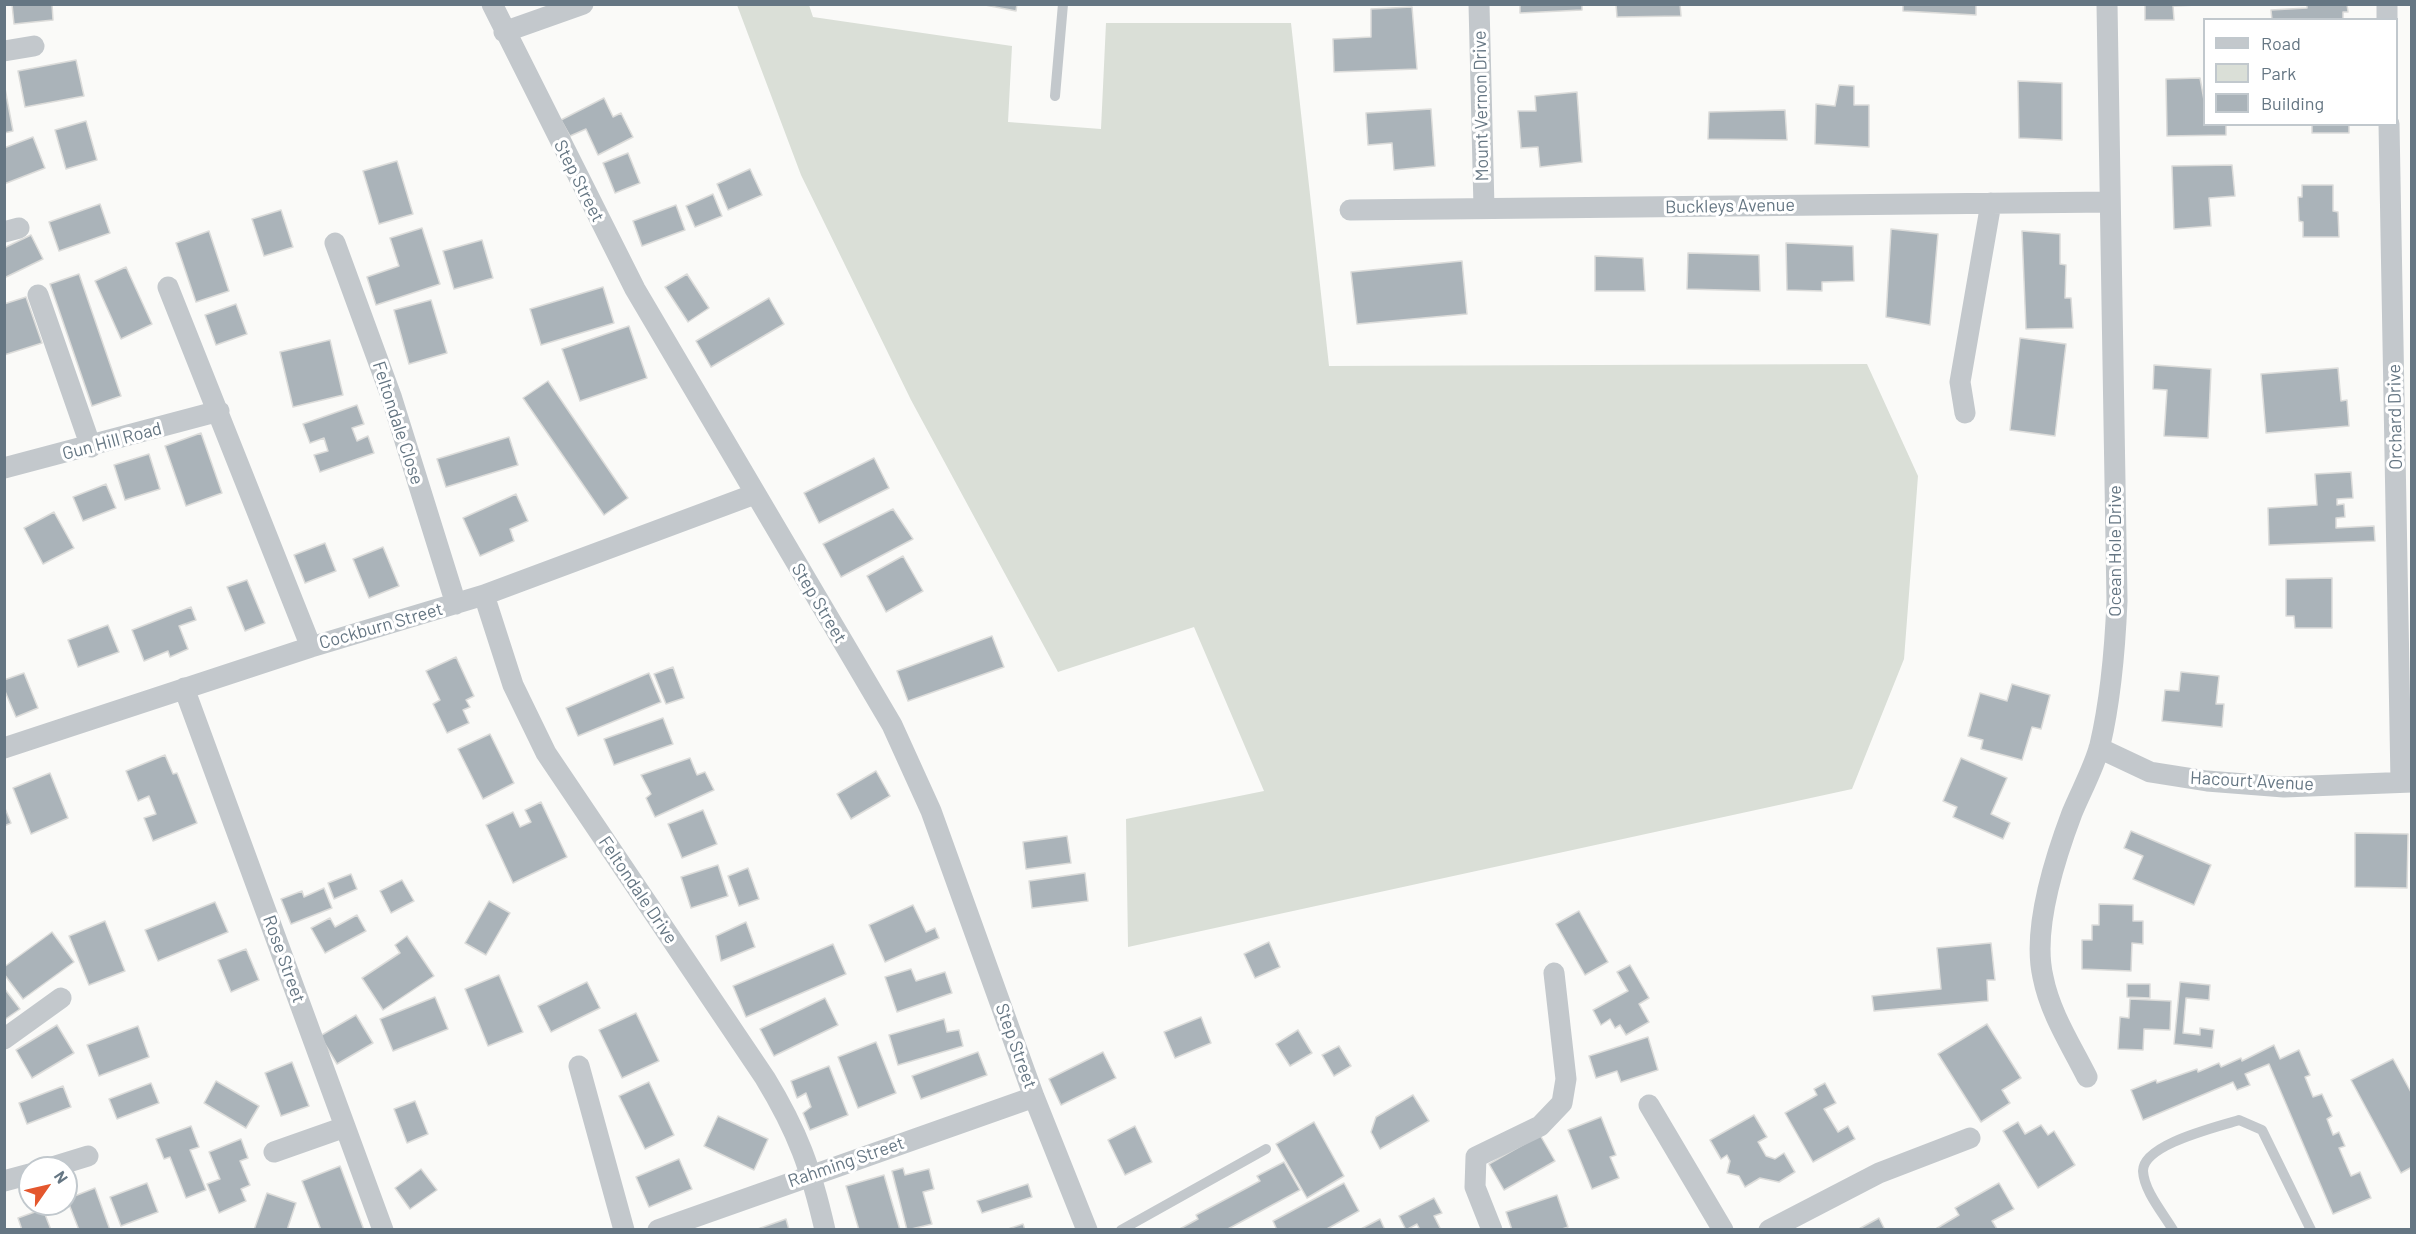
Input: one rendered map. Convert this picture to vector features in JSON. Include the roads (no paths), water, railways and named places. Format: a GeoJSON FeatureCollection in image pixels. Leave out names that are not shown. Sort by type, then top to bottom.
{"type":"FeatureCollection","features":[{"type":"Feature","properties":{"kind":"street","name":"Step Street"},"geometry":{"type":"LineString","coordinates":[[492,4],[635,290],[892,725],[931,811],[1034,1097],[1087,1230]]}},
{"type":"Feature","properties":{"kind":"street"},"geometry":{"type":"LineString","coordinates":[[504,32],[583,4]]}},
{"type":"Feature","properties":{"kind":"street","name":"Mount Vernon Drive"},"geometry":{"type":"LineString","coordinates":[[1479,4],[1484,208]]}},
{"type":"Feature","properties":{"kind":"street","name":"Ocean Hole Drive"},"geometry":{"type":"LineString","coordinates":[[2087,1077],[2054,1012],[2043,977],[2039,944],[2052,877],[2072,814],[2099,747],[2114,663],[2117,600],[2108,4]]}},
{"type":"Feature","properties":{"kind":"street"},"geometry":{"type":"LineString","coordinates":[[4,51],[34,46]]}},
{"type":"Feature","properties":{"kind":"street","name":"Orchard Drive"},"geometry":{"type":"LineString","coordinates":[[2389,126],[2406,782]]}},
{"type":"Feature","properties":{"kind":"street","name":"Buckleys Avenue"},"geometry":{"type":"LineString","coordinates":[[1350,210],[2110,202]]}},
{"type":"Feature","properties":{"kind":"street"},"geometry":{"type":"LineString","coordinates":[[1965,413],[1960,382],[1991,203]]}},
{"type":"Feature","properties":{"kind":"street","name":"Feltondale Close"},"geometry":{"type":"LineString","coordinates":[[335,243],[391,396],[456,604]]}},
{"type":"Feature","properties":{"kind":"street"},"geometry":{"type":"LineString","coordinates":[[168,287],[311,647]]}},
{"type":"Feature","properties":{"kind":"street"},"geometry":{"type":"LineString","coordinates":[[38,295],[91,447]]}},
{"type":"Feature","properties":{"kind":"street","name":"Gun Hill Road"},"geometry":{"type":"LineString","coordinates":[[4,468],[91,447],[219,411]]}},
{"type":"Feature","properties":{"kind":"street","name":"Cockburn Street"},"geometry":{"type":"LineString","coordinates":[[4,748],[311,647],[484,595],[755,494]]}},
{"type":"Feature","properties":{"kind":"street","name":"Feltondale Drive"},"geometry":{"type":"LineString","coordinates":[[484,595],[513,685],[546,753],[792,1121],[812,1174],[825,1230]]}},
{"type":"Feature","properties":{"kind":"street","name":"Rose Street"},"geometry":{"type":"LineString","coordinates":[[184,688],[383,1230]]}},
{"type":"Feature","properties":{"kind":"street","name":"Hacourt Avenue"},"geometry":{"type":"LineString","coordinates":[[2099,747],[2150,772],[2207,781],[2284,787],[2406,782]]}},
{"type":"Feature","properties":{"kind":"street"},"geometry":{"type":"LineString","coordinates":[[1492,1230],[1475,1187],[1476,1157],[1540,1126],[1562,1103],[1566,1078],[1554,973]]}},
{"type":"Feature","properties":{"kind":"street"},"geometry":{"type":"LineString","coordinates":[[4,1039],[61,998]]}},
{"type":"Feature","properties":{"kind":"street"},"geometry":{"type":"LineString","coordinates":[[579,1066],[624,1230]]}},
{"type":"Feature","properties":{"kind":"street","name":"Rahming Street"},"geometry":{"type":"LineString","coordinates":[[658,1230],[1034,1097]]}},
{"type":"Feature","properties":{"kind":"street"},"geometry":{"type":"LineString","coordinates":[[1649,1105],[1723,1230]]}},
{"type":"Feature","properties":{"kind":"street"},"geometry":{"type":"LineString","coordinates":[[274,1152],[345,1127]]}},
{"type":"Feature","properties":{"kind":"street"},"geometry":{"type":"LineString","coordinates":[[1769,1230],[1879,1173],[1970,1138]]}},
{"type":"Feature","properties":{"kind":"street"},"geometry":{"type":"LineString","coordinates":[[78,1159],[88,1156]]}},
{"type":"Feature","properties":{"kind":"lane"},"geometry":{"type":"LineString","coordinates":[[1055,96],[1063,4]]}},
{"type":"Feature","properties":{"kind":"lane"},"geometry":{"type":"LineString","coordinates":[[2173,1230],[2148,1188],[2143,1173],[2144,1165],[2169,1143],[2239,1120],[2262,1130],[2311,1230]]}},
{"type":"Feature","properties":{"kind":"lane"},"geometry":{"type":"LineString","coordinates":[[1121,1230],[1266,1149]]}}]}
